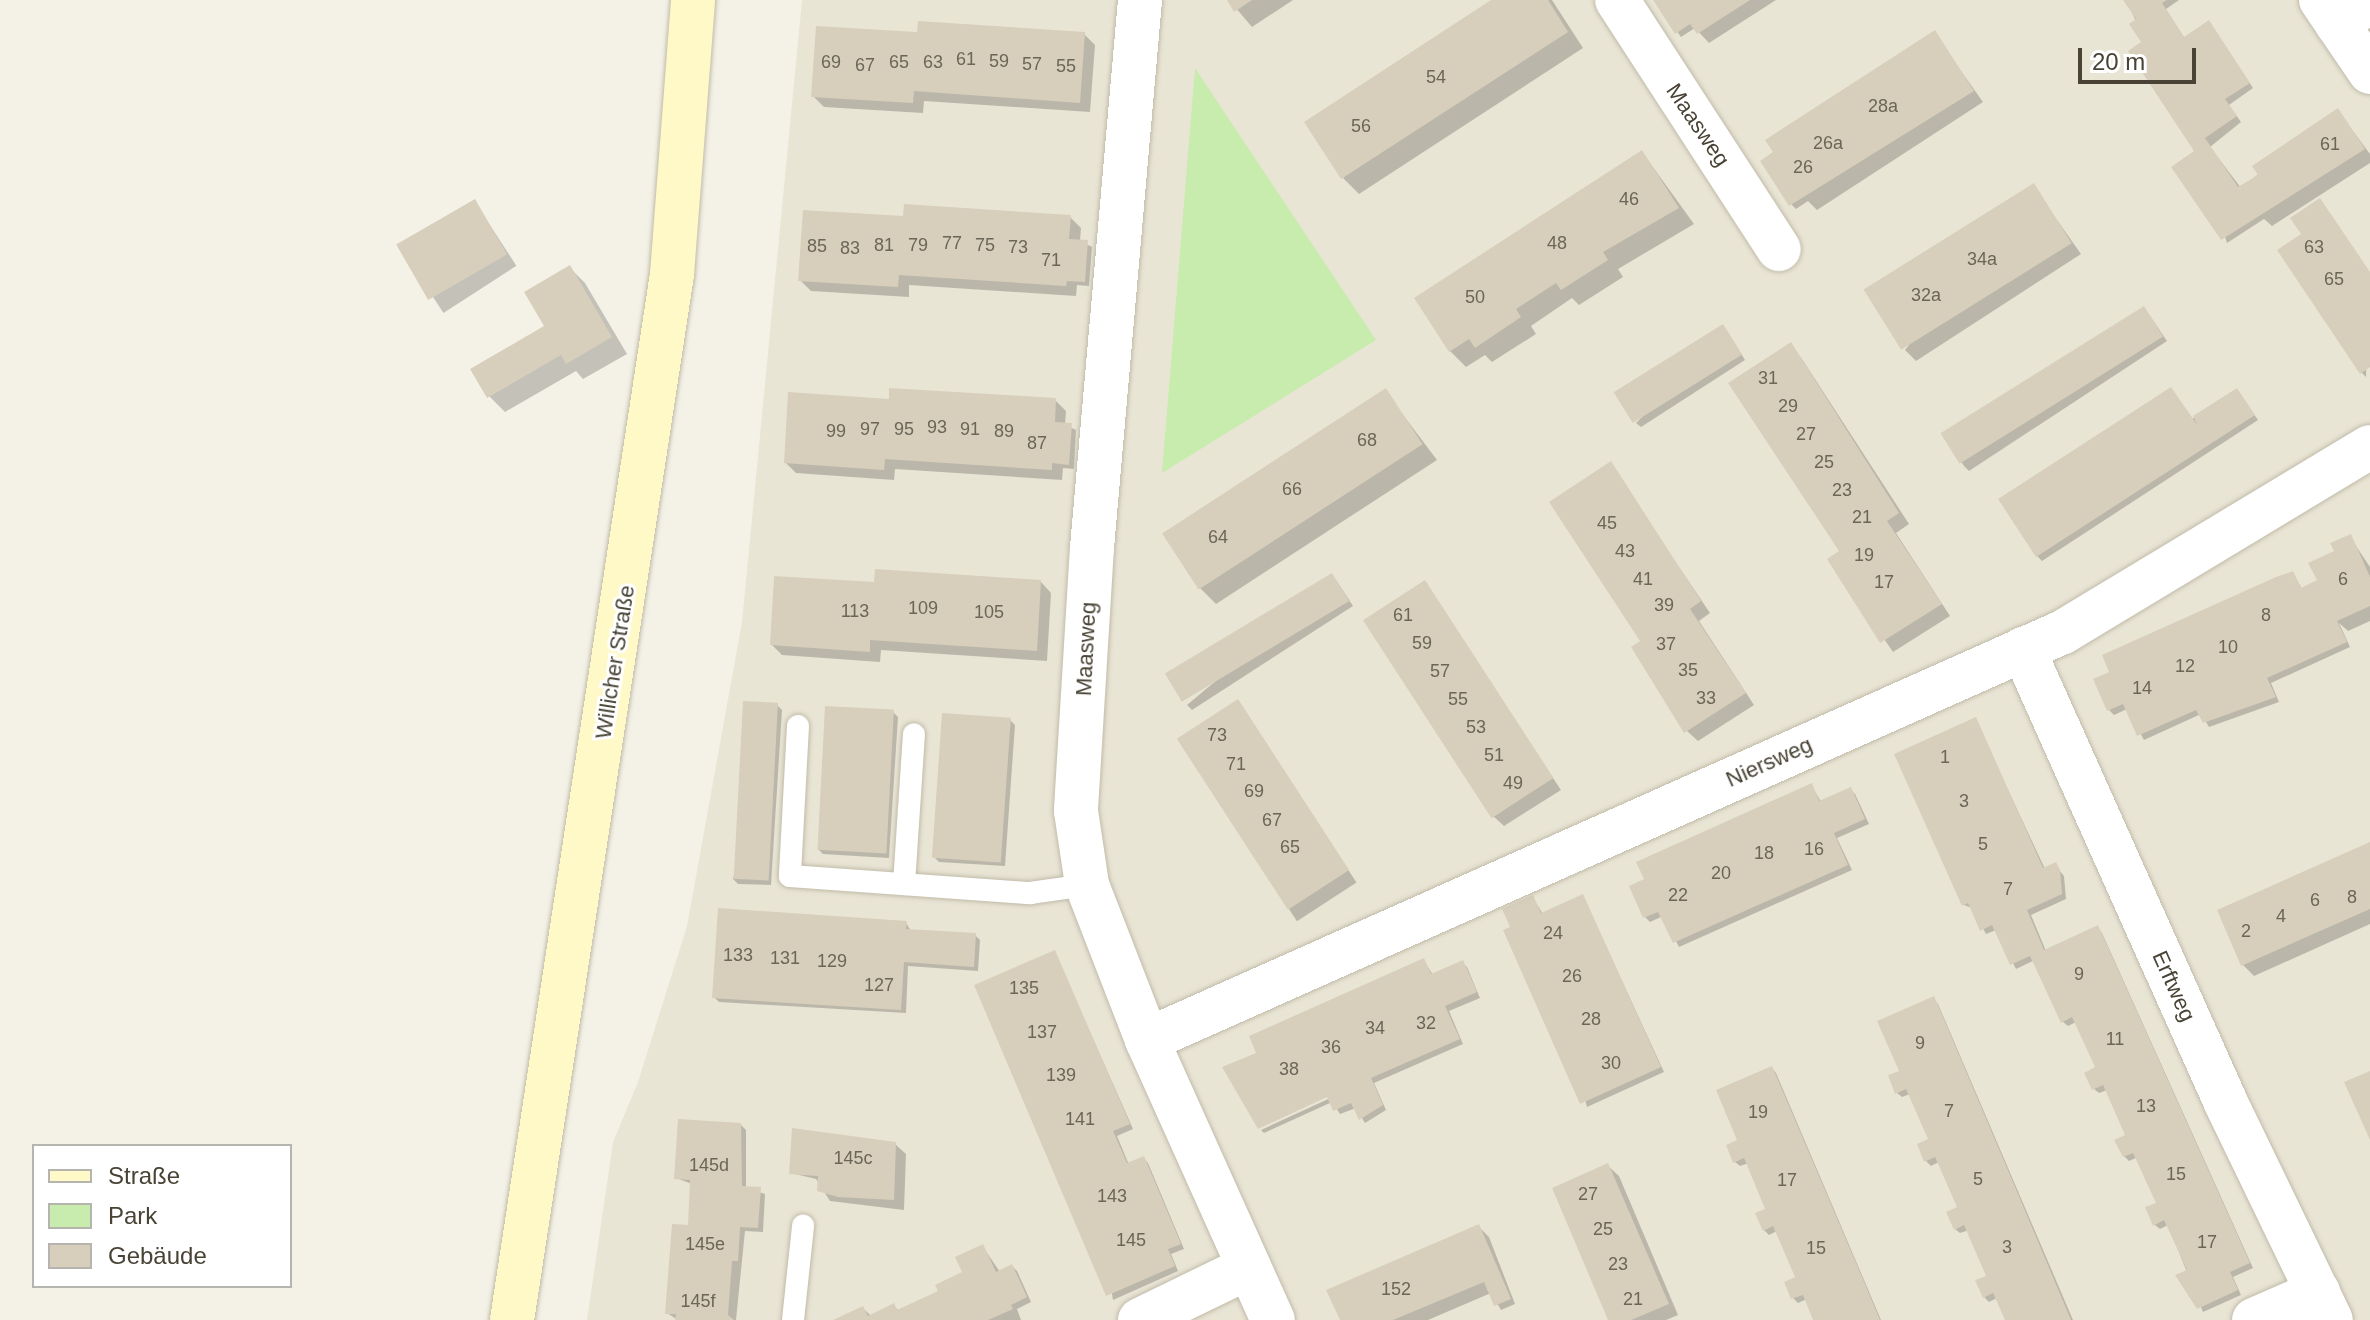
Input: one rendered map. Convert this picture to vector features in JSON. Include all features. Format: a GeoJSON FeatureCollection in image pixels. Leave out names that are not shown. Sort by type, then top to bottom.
{"type":"FeatureCollection","features":[{"type":"Feature","properties":{"kind":"street","name":"Willicher Straße"},"geometry":{"type":"LineString","coordinates":[[512,1320],[672,274],[693,0]]}},
{"type":"Feature","properties":{"kind":"street","name":"Maasweg"},"geometry":{"type":"LineString","coordinates":[[1140,0],[1092,547],[1076,811],[1087,885],[1147,1040],[1273,1320]]}},
{"type":"Feature","properties":{"kind":"street","name":"Maasweg"},"geometry":{"type":"LineString","coordinates":[[1617,0],[1779,249]]}},
{"type":"Feature","properties":{"kind":"street"},"geometry":{"type":"LineString","coordinates":[[2343,8],[2370,72]]}},
{"type":"Feature","properties":{"kind":"street","name":"Niersweg"},"geometry":{"type":"LineString","coordinates":[[1147,1040],[2063,632],[2370,447]]}},
{"type":"Feature","properties":{"kind":"street","name":"Erftweg"},"geometry":{"type":"LineString","coordinates":[[2023,649],[2225,1101],[2324,1306]]}},
{"type":"Feature","properties":{"kind":"street"},"geometry":{"type":"LineString","coordinates":[[1140,1320],[1249,1267]]}},
{"type":"Feature","properties":{"kind":"street"},"geometry":{"type":"LineString","coordinates":[[2254,1320],[2324,1306]]}},
{"type":"Feature","properties":{"kind":"lane"},"geometry":{"type":"LineString","coordinates":[[798,726],[790,876],[1030,893],[1087,885]]}},
{"type":"Feature","properties":{"kind":"lane"},"geometry":{"type":"LineString","coordinates":[[904,884],[914,734]]}},
{"type":"Feature","properties":{"kind":"lane"},"geometry":{"type":"LineString","coordinates":[[793,1320],[803,1226]]}},
{"type":"Feature","properties":{"kind":"shaded area"},"geometry":{"type":"Polygon","coordinates":[[[802,0],[2370,0],[2370,1320],[587,1320],[613,1142],[638,1082],[687,926],[742,622],[802,0]]]}},
{"type":"Feature","properties":{"kind":"green space"},"geometry":{"type":"Polygon","coordinates":[[[1195,68],[1376,340],[1162,473],[1195,68]]]}},
{"type":"Feature","properties":{"kind":"building"},"geometry":{"type":"Polygon","coordinates":[[[1227,0],[1252,0],[1234,12],[1227,0]]]}},
{"type":"Feature","properties":{"kind":"building"},"geometry":{"type":"Polygon","coordinates":[[[1491,0],[1548,0],[1568,32],[1341,179],[1304,122],[1491,0]]]}},
{"type":"Feature","properties":{"kind":"building"},"geometry":{"type":"Polygon","coordinates":[[[1653,0],[1750,0],[1697,34],[1690,24],[1675,34],[1653,0]]]}},
{"type":"Feature","properties":{"kind":"building"},"geometry":{"type":"Polygon","coordinates":[[[2123,0],[2167,0],[2162,3],[2184,37],[2209,20],[2250,83],[2225,99],[2237,116],[2205,138],[2238,187],[2258,175],[2252,166],[2338,108],[2365,149],[2221,240],[2171,167],[2194,151],[2128,51],[2141,42],[2129,24],[2136,19],[2123,0]]]}},
{"type":"Feature","properties":{"kind":"building"},"geometry":{"type":"Polygon","coordinates":[[[918,21],[1085,32],[1080,103],[914,91],[913,103],[811,97],[816,26],[917,32],[918,21]]]}},
{"type":"Feature","properties":{"kind":"building"},"geometry":{"type":"Polygon","coordinates":[[[1935,30],[1974,91],[1789,206],[1760,161],[1773,152],[1765,140],[1935,30]]]}},
{"type":"Feature","properties":{"kind":"building"},"geometry":{"type":"Polygon","coordinates":[[[1642,150],[1679,208],[1603,252],[1608,260],[1561,290],[1556,283],[1516,309],[1521,317],[1475,348],[1469,339],[1449,352],[1414,298],[1642,150]]]}},
{"type":"Feature","properties":{"kind":"building"},"geometry":{"type":"Polygon","coordinates":[[[2034,183],[2072,243],[1901,350],[1864,290],[2034,183]]]}},
{"type":"Feature","properties":{"kind":"building"},"geometry":{"type":"Polygon","coordinates":[[[2320,198],[2370,272],[2370,367],[2360,374],[2277,250],[2301,234],[2290,218],[2320,198]]]}},
{"type":"Feature","properties":{"kind":"building"},"geometry":{"type":"Polygon","coordinates":[[[475,199],[507,254],[428,300],[396,244],[475,199]]]}},
{"type":"Feature","properties":{"kind":"building"},"geometry":{"type":"Polygon","coordinates":[[[904,204],[1071,215],[1069,239],[1088,240],[1085,282],[1067,281],[1066,286],[899,275],[898,287],[798,281],[803,210],[903,216],[904,204]]]}},
{"type":"Feature","properties":{"kind":"building"},"geometry":{"type":"Polygon","coordinates":[[[570,265],[612,337],[566,364],[561,355],[487,398],[470,369],[544,326],[524,292],[570,265]]]}},
{"type":"Feature","properties":{"kind":"building"},"geometry":{"type":"Polygon","coordinates":[[[2144,306],[2163,337],[1960,464],[1940,433],[2144,306]]]}},
{"type":"Feature","properties":{"kind":"building"},"geometry":{"type":"Polygon","coordinates":[[[1723,324],[1742,355],[1633,423],[1614,392],[1723,324]]]}},
{"type":"Feature","properties":{"kind":"building"},"geometry":{"type":"Polygon","coordinates":[[[1791,342],[1899,513],[1887,521],[1942,604],[1880,643],[1827,559],[1839,551],[1728,383],[1791,342]]]}},
{"type":"Feature","properties":{"kind":"building"},"geometry":{"type":"Polygon","coordinates":[[[2171,387],[2198,426],[2193,416],[2237,388],[2255,415],[2036,557],[1998,499],[2171,387]]]}},
{"type":"Feature","properties":{"kind":"building"},"geometry":{"type":"Polygon","coordinates":[[[889,388],[1056,398],[1055,422],[1072,423],[1069,465],[1052,463],[1052,470],[885,459],[884,470],[784,463],[788,392],[889,399],[889,388]]]}},
{"type":"Feature","properties":{"kind":"building"},"geometry":{"type":"Polygon","coordinates":[[[1386,388],[1422,444],[1199,590],[1162,533],[1386,388]]]}},
{"type":"Feature","properties":{"kind":"building"},"geometry":{"type":"Polygon","coordinates":[[[1611,461],[1701,601],[1690,609],[1746,693],[1684,733],[1631,647],[1640,641],[1549,502],[1611,461]]]}},
{"type":"Feature","properties":{"kind":"building"},"geometry":{"type":"Polygon","coordinates":[[[2351,534],[2370,577],[2370,606],[2337,621],[2347,642],[2267,678],[2276,697],[2203,723],[2196,710],[2137,736],[2123,704],[2107,711],[2093,679],[2109,672],[2102,655],[2293,571],[2301,588],[2317,580],[2308,563],[2334,551],[2330,543],[2351,534]]]}},
{"type":"Feature","properties":{"kind":"building"},"geometry":{"type":"Polygon","coordinates":[[[875,569],[1041,580],[1037,651],[870,640],[870,652],[770,645],[774,576],[874,582],[875,569]]]}},
{"type":"Feature","properties":{"kind":"building"},"geometry":{"type":"Polygon","coordinates":[[[1332,573],[1349,601],[1182,702],[1165,673],[1332,573]]]}},
{"type":"Feature","properties":{"kind":"building"},"geometry":{"type":"Polygon","coordinates":[[[1425,580],[1554,778],[1491,818],[1363,620],[1425,580]]]}},
{"type":"Feature","properties":{"kind":"building"},"geometry":{"type":"Polygon","coordinates":[[[1238,699],[1349,870],[1288,910],[1177,739],[1238,699]]]}},
{"type":"Feature","properties":{"kind":"building"},"geometry":{"type":"Polygon","coordinates":[[[743,701],[778,703],[769,881],[734,879],[743,701]]]}},
{"type":"Feature","properties":{"kind":"building"},"geometry":{"type":"Polygon","coordinates":[[[825,706],[894,710],[886,853],[817,850],[825,706]]]}},
{"type":"Feature","properties":{"kind":"building"},"geometry":{"type":"Polygon","coordinates":[[[942,713],[1011,718],[1001,862],[932,858],[942,713]]]}},
{"type":"Feature","properties":{"kind":"building"},"geometry":{"type":"Polygon","coordinates":[[[1976,717],[2043,868],[2056,862],[2060,870],[2062,894],[2027,910],[2044,950],[2098,925],[2250,1263],[2230,1272],[2238,1290],[2197,1309],[2175,1275],[2187,1270],[2164,1220],[2153,1226],[2145,1207],[2156,1203],[2133,1153],[2123,1157],[2114,1140],[2125,1135],[2103,1085],[2092,1090],[2084,1073],[2095,1067],[2072,1017],[2061,1023],[2030,956],[2010,965],[1992,925],[1980,931],[1968,903],[1962,906],[1894,754],[1976,717]]]}},
{"type":"Feature","properties":{"kind":"building"},"geometry":{"type":"Polygon","coordinates":[[[1812,783],[1819,801],[1851,787],[1865,819],[1834,833],[1848,865],[1673,943],[1658,912],[1643,918],[1629,886],[1644,879],[1636,862],[1812,783]]]}},
{"type":"Feature","properties":{"kind":"building"},"geometry":{"type":"Polygon","coordinates":[[[2370,842],[2370,909],[2241,966],[2217,910],[2370,842]]]}},
{"type":"Feature","properties":{"kind":"building"},"geometry":{"type":"Polygon","coordinates":[[[1583,894],[1661,1067],[1580,1104],[1503,930],[1510,927],[1502,909],[1533,895],[1541,913],[1583,894]]]}},
{"type":"Feature","properties":{"kind":"building"},"geometry":{"type":"Polygon","coordinates":[[[718,908],[907,921],[906,929],[976,933],[974,967],[904,962],[901,1010],[712,998],[718,908]]]}},
{"type":"Feature","properties":{"kind":"building"},"geometry":{"type":"Polygon","coordinates":[[[1055,950],[1130,1124],[1113,1131],[1127,1163],[1144,1156],[1181,1244],[1168,1249],[1175,1266],[1106,1296],[974,985],[1055,950]]]}},
{"type":"Feature","properties":{"kind":"building"},"geometry":{"type":"Polygon","coordinates":[[[1424,958],[1431,974],[1463,960],[1477,992],[1445,1006],[1460,1039],[1371,1078],[1383,1105],[1359,1120],[1351,1103],[1333,1111],[1327,1097],[1258,1129],[1222,1067],[1256,1053],[1249,1036],[1424,958]]]}},
{"type":"Feature","properties":{"kind":"building"},"geometry":{"type":"Polygon","coordinates":[[[1934,996],[2071,1320],[2005,1320],[1993,1293],[1983,1298],[1975,1280],[1986,1276],[1964,1225],[1954,1230],[1946,1212],[1957,1207],[1935,1157],[1924,1162],[1917,1144],[1928,1139],[1906,1089],[1895,1094],[1888,1075],[1899,1071],[1877,1021],[1934,996]]]}},
{"type":"Feature","properties":{"kind":"building"},"geometry":{"type":"Polygon","coordinates":[[[1772,1066],[1880,1320],[1813,1320],[1803,1295],[1791,1299],[1784,1282],[1795,1277],[1773,1226],[1763,1231],[1755,1213],[1765,1209],[1744,1158],[1733,1163],[1726,1145],[1737,1140],[1716,1090],[1772,1066]]]}},
{"type":"Feature","properties":{"kind":"building"},"geometry":{"type":"Polygon","coordinates":[[[2370,1071],[2370,1140],[2344,1082],[2370,1071]]]}},
{"type":"Feature","properties":{"kind":"building"},"geometry":{"type":"Polygon","coordinates":[[[678,1119],[741,1123],[742,1186],[761,1187],[758,1228],[740,1227],[738,1261],[732,1261],[728,1315],[734,1320],[675,1320],[676,1314],[665,1314],[672,1224],[688,1225],[690,1180],[674,1179],[678,1119]]]}},
{"type":"Feature","properties":{"kind":"building"},"geometry":{"type":"Polygon","coordinates":[[[792,1128],[896,1142],[894,1200],[838,1197],[817,1191],[818,1176],[789,1174],[792,1128]]]}},
{"type":"Feature","properties":{"kind":"building"},"geometry":{"type":"Polygon","coordinates":[[[1608,1163],[1669,1304],[1631,1320],[1608,1320],[1552,1188],[1608,1163]]]}},
{"type":"Feature","properties":{"kind":"building"},"geometry":{"type":"Polygon","coordinates":[[[1479,1224],[1511,1299],[1494,1306],[1484,1282],[1393,1320],[1340,1320],[1326,1290],[1479,1224]]]}},
{"type":"Feature","properties":{"kind":"building"},"geometry":{"type":"Polygon","coordinates":[[[983,1244],[996,1272],[1012,1264],[1027,1297],[1011,1305],[1013,1309],[988,1320],[833,1320],[863,1306],[868,1316],[894,1303],[897,1310],[938,1291],[935,1285],[962,1272],[955,1257],[983,1244]]]}}]}
